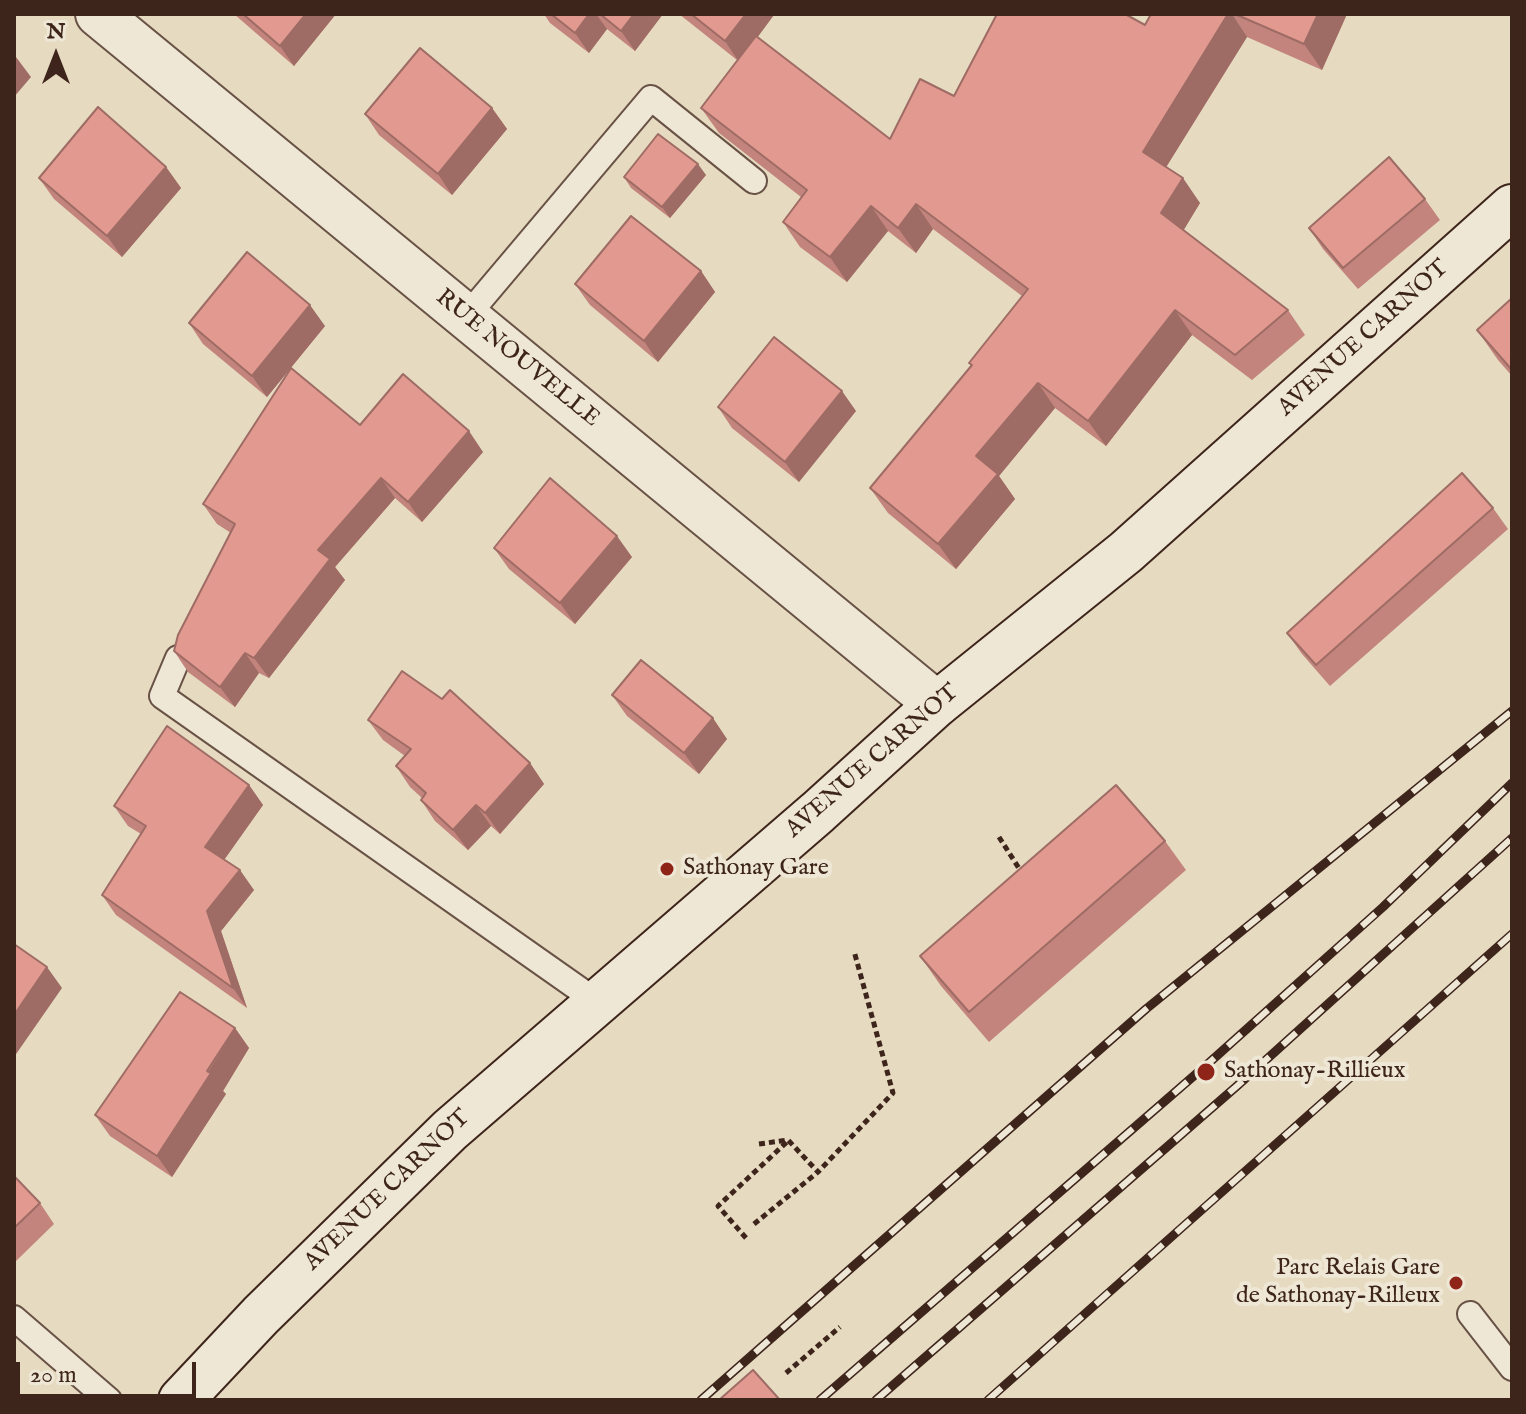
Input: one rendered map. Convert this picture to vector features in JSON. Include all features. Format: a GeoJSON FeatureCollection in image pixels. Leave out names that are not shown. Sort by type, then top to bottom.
{"type":"FeatureCollection","features":[{"type":"Feature","properties":{"kind":"street","name":"RUE NOUVELLE"},"geometry":{"type":"LineString","coordinates":[[98,14],[937,704]]}},
{"type":"Feature","properties":{"kind":"street","name":"AVENUE CARNOT"},"geometry":{"type":"LineString","coordinates":[[181,1400],[261,1315],[450,1130],[818,812],[937,704],[1126,552],[1512,207]]}},
{"type":"Feature","properties":{"kind":"lane"},"geometry":{"type":"LineString","coordinates":[[466,317],[651,98],[754,181]]}},
{"type":"Feature","properties":{"kind":"lane"},"geometry":{"type":"LineString","coordinates":[[178,658],[162,696],[596,1001]]}},
{"type":"Feature","properties":{"kind":"lane"},"geometry":{"type":"LineString","coordinates":[[1470,1314],[1512,1368]]}},
{"type":"Feature","properties":{"kind":"lane"},"geometry":{"type":"LineString","coordinates":[[14,1318],[109,1400]]}},
{"type":"Feature","properties":{"kind":"path"},"geometry":{"type":"LineString","coordinates":[[999,837],[1023,875]]}},
{"type":"Feature","properties":{"kind":"path"},"geometry":{"type":"LineString","coordinates":[[754,1224],[818,1172],[893,1093],[854,951]]}},
{"type":"Feature","properties":{"kind":"path"},"geometry":{"type":"LineString","coordinates":[[788,1140],[818,1172]]}},
{"type":"Feature","properties":{"kind":"path"},"geometry":{"type":"LineString","coordinates":[[759,1144],[788,1140]]}},
{"type":"Feature","properties":{"kind":"path"},"geometry":{"type":"LineString","coordinates":[[746,1238],[718,1206],[788,1140]]}},
{"type":"Feature","properties":{"kind":"path"},"geometry":{"type":"LineString","coordinates":[[786,1373],[840,1327]]}},
{"type":"Feature","properties":{"kind":"building"},"geometry":{"type":"Polygon","coordinates":[[[243,14],[306,14],[280,46],[243,14]]]}},
{"type":"Feature","properties":{"kind":"building"},"geometry":{"type":"Polygon","coordinates":[[[551,14],[589,14],[575,33],[551,14]]]}},
{"type":"Feature","properties":{"kind":"building"},"geometry":{"type":"Polygon","coordinates":[[[600,14],[634,14],[621,31],[600,14]]]}},
{"type":"Feature","properties":{"kind":"building"},"geometry":{"type":"Polygon","coordinates":[[[691,14],[746,14],[725,41],[691,14]]]}},
{"type":"Feature","properties":{"kind":"building"},"geometry":{"type":"Polygon","coordinates":[[[997,14],[1125,14],[1145,25],[1151,14],[1228,14],[1143,152],[1183,178],[1161,213],[1288,310],[1235,355],[1175,310],[1088,421],[1038,383],[976,456],[998,474],[938,544],[870,488],[972,365],[969,363],[1028,289],[916,204],[898,228],[871,206],[830,257],[783,222],[807,190],[701,108],[756,36],[890,139],[920,79],[954,96],[997,14]]]}},
{"type":"Feature","properties":{"kind":"building"},"geometry":{"type":"Polygon","coordinates":[[[1235,14],[1318,14],[1304,44],[1235,14]]]}},
{"type":"Feature","properties":{"kind":"building"},"geometry":{"type":"Polygon","coordinates":[[[420,48],[492,108],[438,174],[365,114],[420,48]]]}},
{"type":"Feature","properties":{"kind":"building"},"geometry":{"type":"Polygon","coordinates":[[[98,107],[166,167],[107,236],[39,178],[98,107]]]}},
{"type":"Feature","properties":{"kind":"building"},"geometry":{"type":"Polygon","coordinates":[[[658,134],[698,164],[662,207],[624,177],[658,134]]]}},
{"type":"Feature","properties":{"kind":"building"},"geometry":{"type":"Polygon","coordinates":[[[1389,157],[1425,199],[1343,268],[1309,228],[1389,157]]]}},
{"type":"Feature","properties":{"kind":"building"},"geometry":{"type":"Polygon","coordinates":[[[631,216],[701,271],[644,341],[575,284],[631,216]]]}},
{"type":"Feature","properties":{"kind":"building"},"geometry":{"type":"Polygon","coordinates":[[[247,252],[310,305],[252,376],[189,323],[247,252]]]}},
{"type":"Feature","properties":{"kind":"building"},"geometry":{"type":"Polygon","coordinates":[[[1512,298],[1512,370],[1477,330],[1512,298]]]}},
{"type":"Feature","properties":{"kind":"building"},"geometry":{"type":"Polygon","coordinates":[[[774,337],[842,391],[785,462],[718,407],[774,337]]]}},
{"type":"Feature","properties":{"kind":"building"},"geometry":{"type":"Polygon","coordinates":[[[291,368],[360,425],[403,374],[469,431],[408,502],[381,478],[318,550],[330,559],[254,658],[245,653],[220,687],[174,651],[178,635],[235,524],[203,504],[291,368]]]}},
{"type":"Feature","properties":{"kind":"building"},"geometry":{"type":"Polygon","coordinates":[[[1462,473],[1493,508],[1316,665],[1287,633],[1462,473]]]}},
{"type":"Feature","properties":{"kind":"building"},"geometry":{"type":"Polygon","coordinates":[[[550,478],[617,536],[560,603],[494,548],[550,478]]]}},
{"type":"Feature","properties":{"kind":"building"},"geometry":{"type":"Polygon","coordinates":[[[641,660],[713,718],[684,753],[612,695],[641,660]]]}},
{"type":"Feature","properties":{"kind":"building"},"geometry":{"type":"Polygon","coordinates":[[[402,671],[442,699],[450,690],[530,763],[485,813],[476,805],[453,830],[421,800],[426,793],[396,766],[411,749],[368,720],[402,671]]]}},
{"type":"Feature","properties":{"kind":"building"},"geometry":{"type":"Polygon","coordinates":[[[167,726],[249,785],[205,847],[240,870],[207,911],[233,988],[102,895],[146,826],[114,806],[167,726]]]}},
{"type":"Feature","properties":{"kind":"building"},"geometry":{"type":"Polygon","coordinates":[[[1116,785],[1165,841],[969,1012],[920,956],[1116,785]]]}},
{"type":"Feature","properties":{"kind":"building"},"geometry":{"type":"Polygon","coordinates":[[[14,944],[47,967],[14,1015],[14,944]]]}},
{"type":"Feature","properties":{"kind":"building"},"geometry":{"type":"Polygon","coordinates":[[[180,992],[235,1028],[207,1071],[211,1073],[157,1156],[95,1115],[180,992]]]}},
{"type":"Feature","properties":{"kind":"building"},"geometry":{"type":"Polygon","coordinates":[[[14,1176],[40,1203],[14,1228],[14,1176]]]}},
{"type":"Feature","properties":{"kind":"building"},"geometry":{"type":"Polygon","coordinates":[[[753,1370],[780,1400],[719,1400],[753,1370]]]}},
{"type":"Feature","properties":{"kind":"railway"},"geometry":{"type":"LineString","coordinates":[[701,1400],[1146,1009],[1512,711]]}},
{"type":"Feature","properties":{"kind":"railway"},"geometry":{"type":"LineString","coordinates":[[820,1400],[1211,1061],[1383,907],[1512,783]]}},
{"type":"Feature","properties":{"kind":"railway"},"geometry":{"type":"LineString","coordinates":[[876,1400],[1237,1086],[1512,838]]}},
{"type":"Feature","properties":{"kind":"railway"},"geometry":{"type":"LineString","coordinates":[[988,1400],[1512,934]]}},
{"type":"Feature","properties":{"kind":"place","name":"Sathonay Gare"},"geometry":{"type":"Point","coordinates":[667,869]}},
{"type":"Feature","properties":{"kind":"place","name":"Sathonay-Rillieux"},"geometry":{"type":"Point","coordinates":[1206,1072]}},
{"type":"Feature","properties":{"kind":"place","name":"Parc Relais Gare de Sathonay-Rilleux"},"geometry":{"type":"Point","coordinates":[1456,1283]}}]}
